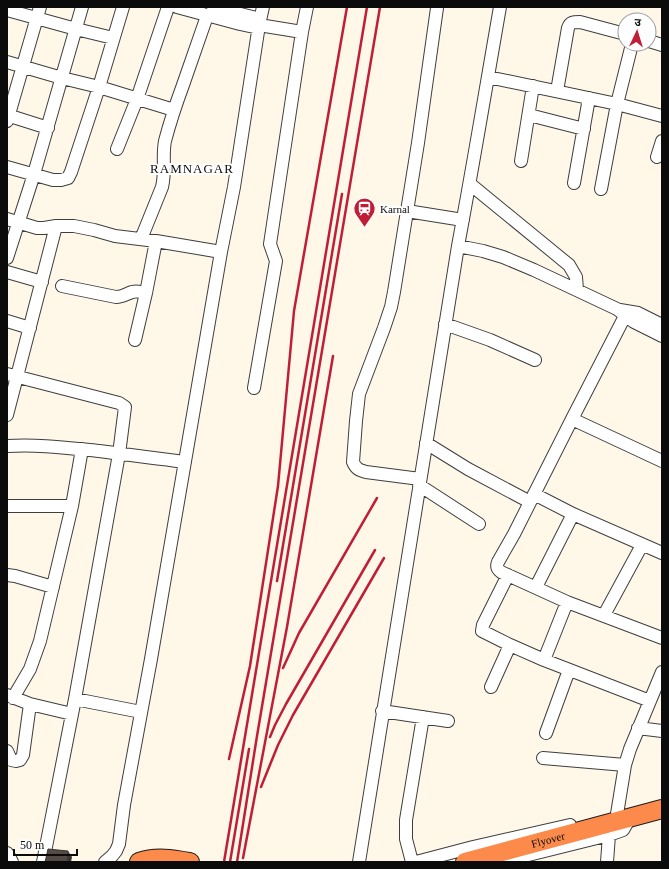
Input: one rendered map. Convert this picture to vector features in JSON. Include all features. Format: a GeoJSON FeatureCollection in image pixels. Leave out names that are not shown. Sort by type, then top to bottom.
{"type":"FeatureCollection","features":[{"type":"Feature","properties":{"kind":"highway","name":"Flyover"},"geometry":{"type":"LineString","coordinates":[[465,862],[622,818],[660,810]]}},
{"type":"Feature","properties":{"kind":"highway"},"geometry":{"type":"LineString","coordinates":[[139,862],[146,859],[168,858],[190,862]]}},
{"type":"Feature","properties":{"kind":"street"},"geometry":{"type":"LineString","coordinates":[[7,258],[13,221],[34,174],[82,7]]}},
{"type":"Feature","properties":{"kind":"street"},"geometry":{"type":"LineString","coordinates":[[7,167],[53,180],[68,178],[99,87],[123,7]]}},
{"type":"Feature","properties":{"kind":"street"},"geometry":{"type":"LineString","coordinates":[[117,149],[137,99],[168,7]]}},
{"type":"Feature","properties":{"kind":"street"},"geometry":{"type":"LineString","coordinates":[[176,7],[216,10],[259,24],[302,32]]}},
{"type":"Feature","properties":{"kind":"street"},"geometry":{"type":"LineString","coordinates":[[105,862],[116,851],[119,844],[124,805],[221,252],[234,187],[259,24],[263,7]]}},
{"type":"Feature","properties":{"kind":"street"},"geometry":{"type":"LineString","coordinates":[[254,388],[276,261],[270,244],[307,7]]}},
{"type":"Feature","properties":{"kind":"street"},"geometry":{"type":"LineString","coordinates":[[359,862],[445,324],[500,7]]}},
{"type":"Feature","properties":{"kind":"street"},"geometry":{"type":"LineString","coordinates":[[436,8],[418,142],[394,292],[391,307],[359,394],[353,462],[358,470],[419,482],[479,524]]}},
{"type":"Feature","properties":{"kind":"street"},"geometry":{"type":"LineString","coordinates":[[7,10],[38,12],[76,29],[113,38]]}},
{"type":"Feature","properties":{"kind":"street"},"geometry":{"type":"LineString","coordinates":[[216,10],[259,24]]}},
{"type":"Feature","properties":{"kind":"street"},"geometry":{"type":"LineString","coordinates":[[141,239],[164,179],[164,148],[174,110],[216,10]]}},
{"type":"Feature","properties":{"kind":"street"},"geometry":{"type":"LineString","coordinates":[[38,12],[7,117],[48,128]]}},
{"type":"Feature","properties":{"kind":"street"},"geometry":{"type":"LineString","coordinates":[[557,91],[568,28],[570,24],[573,22],[580,22],[617,32]]}},
{"type":"Feature","properties":{"kind":"street"},"geometry":{"type":"LineString","coordinates":[[602,189],[617,104],[630,52]]}},
{"type":"Feature","properties":{"kind":"street"},"geometry":{"type":"LineString","coordinates":[[7,62],[99,87],[174,110]]}},
{"type":"Feature","properties":{"kind":"street"},"geometry":{"type":"LineString","coordinates":[[488,77],[617,104],[662,116]]}},
{"type":"Feature","properties":{"kind":"street"},"geometry":{"type":"LineString","coordinates":[[521,161],[533,86]]}},
{"type":"Feature","properties":{"kind":"street"},"geometry":{"type":"LineString","coordinates":[[574,183],[589,98]]}},
{"type":"Feature","properties":{"kind":"street"},"geometry":{"type":"LineString","coordinates":[[529,115],[584,129]]}},
{"type":"Feature","properties":{"kind":"street"},"geometry":{"type":"LineString","coordinates":[[658,157],[662,141]]}},
{"type":"Feature","properties":{"kind":"street"},"geometry":{"type":"LineString","coordinates":[[470,184],[569,265],[576,277],[577,290]]}},
{"type":"Feature","properties":{"kind":"street"},"geometry":{"type":"LineString","coordinates":[[407,211],[463,220]]}},
{"type":"Feature","properties":{"kind":"street"},"geometry":{"type":"LineString","coordinates":[[13,221],[37,228],[56,226],[84,228],[115,236],[221,252]]}},
{"type":"Feature","properties":{"kind":"street"},"geometry":{"type":"LineString","coordinates":[[7,414],[12,375],[30,328],[56,226]]}},
{"type":"Feature","properties":{"kind":"street"},"geometry":{"type":"LineString","coordinates":[[135,340],[156,241]]}},
{"type":"Feature","properties":{"kind":"street"},"geometry":{"type":"LineString","coordinates":[[458,246],[483,251],[534,270],[621,312],[643,327],[662,336]]}},
{"type":"Feature","properties":{"kind":"street"},"geometry":{"type":"LineString","coordinates":[[7,272],[42,282]]}},
{"type":"Feature","properties":{"kind":"street"},"geometry":{"type":"LineString","coordinates":[[62,286],[116,297],[123,297],[135,292],[146,293]]}},
{"type":"Feature","properties":{"kind":"street"},"geometry":{"type":"LineString","coordinates":[[621,312],[638,313],[662,325]]}},
{"type":"Feature","properties":{"kind":"street"},"geometry":{"type":"LineString","coordinates":[[621,312],[572,419],[496,567],[501,572],[568,602],[662,638]]}},
{"type":"Feature","properties":{"kind":"street"},"geometry":{"type":"LineString","coordinates":[[7,321],[30,328]]}},
{"type":"Feature","properties":{"kind":"street"},"geometry":{"type":"LineString","coordinates":[[445,324],[490,340],[535,360]]}},
{"type":"Feature","properties":{"kind":"street"},"geometry":{"type":"LineString","coordinates":[[12,375],[123,404],[125,406],[119,454],[75,699],[43,862]]}},
{"type":"Feature","properties":{"kind":"street"},"geometry":{"type":"LineString","coordinates":[[572,419],[662,461]]}},
{"type":"Feature","properties":{"kind":"street"},"geometry":{"type":"LineString","coordinates":[[426,443],[506,490],[532,498],[573,514],[662,553]]}},
{"type":"Feature","properties":{"kind":"street"},"geometry":{"type":"LineString","coordinates":[[7,446],[46,446],[82,449],[185,462]]}},
{"type":"Feature","properties":{"kind":"street"},"geometry":{"type":"LineString","coordinates":[[72,714],[30,704],[10,696],[30,669],[40,641],[72,506],[82,449]]}},
{"type":"Feature","properties":{"kind":"street"},"geometry":{"type":"LineString","coordinates":[[7,506],[72,506]]}},
{"type":"Feature","properties":{"kind":"street"},"geometry":{"type":"LineString","coordinates":[[536,587],[573,514]]}},
{"type":"Feature","properties":{"kind":"street"},"geometry":{"type":"LineString","coordinates":[[604,615],[642,544]]}},
{"type":"Feature","properties":{"kind":"street"},"geometry":{"type":"LineString","coordinates":[[7,575],[53,587]]}},
{"type":"Feature","properties":{"kind":"street"},"geometry":{"type":"LineString","coordinates":[[508,575],[482,628],[482,631],[544,660],[650,701]]}},
{"type":"Feature","properties":{"kind":"street"},"geometry":{"type":"LineString","coordinates":[[544,660],[568,602]]}},
{"type":"Feature","properties":{"kind":"street"},"geometry":{"type":"LineString","coordinates":[[491,687],[510,645]]}},
{"type":"Feature","properties":{"kind":"street"},"geometry":{"type":"LineString","coordinates":[[546,733],[569,670]]}},
{"type":"Feature","properties":{"kind":"street"},"geometry":{"type":"LineString","coordinates":[[500,862],[609,835],[623,830],[622,818],[625,765],[638,728],[662,672]]}},
{"type":"Feature","properties":{"kind":"street"},"geometry":{"type":"LineString","coordinates":[[75,699],[141,712]]}},
{"type":"Feature","properties":{"kind":"street"},"geometry":{"type":"LineString","coordinates":[[7,751],[11,760],[20,760],[23,755],[30,704]]}},
{"type":"Feature","properties":{"kind":"street"},"geometry":{"type":"LineString","coordinates":[[382,711],[448,721]]}},
{"type":"Feature","properties":{"kind":"street"},"geometry":{"type":"LineString","coordinates":[[412,862],[406,839],[406,820],[423,717]]}},
{"type":"Feature","properties":{"kind":"street"},"geometry":{"type":"LineString","coordinates":[[638,728],[662,731]]}},
{"type":"Feature","properties":{"kind":"street"},"geometry":{"type":"LineString","coordinates":[[543,758],[625,765]]}},
{"type":"Feature","properties":{"kind":"street"},"geometry":{"type":"LineString","coordinates":[[416,862],[473,847],[622,818]]}},
{"type":"Feature","properties":{"kind":"street"},"geometry":{"type":"LineString","coordinates":[[607,862],[609,835]]}},
{"type":"Feature","properties":{"kind":"street"},"geometry":{"type":"LineString","coordinates":[[7,854],[12,862]]}},
{"type":"Feature","properties":{"kind":"building"},"geometry":{"type":"Polygon","coordinates":[[[48,849],[68,851],[67,862],[45,862],[48,849]]]}},
{"type":"Feature","properties":{"kind":"railway"},"geometry":{"type":"LineString","coordinates":[[229,759],[250,666],[278,486],[294,311],[347,7]]}},
{"type":"Feature","properties":{"kind":"railway"},"geometry":{"type":"LineString","coordinates":[[224,862],[367,7]]}},
{"type":"Feature","properties":{"kind":"railway"},"geometry":{"type":"LineString","coordinates":[[237,862],[380,7]]}},
{"type":"Feature","properties":{"kind":"railway"},"geometry":{"type":"LineString","coordinates":[[277,581],[342,194]]}},
{"type":"Feature","properties":{"kind":"railway"},"geometry":{"type":"LineString","coordinates":[[243,858],[287,627],[333,356]]}},
{"type":"Feature","properties":{"kind":"railway"},"geometry":{"type":"LineString","coordinates":[[283,668],[299,633],[377,498]]}},
{"type":"Feature","properties":{"kind":"railway"},"geometry":{"type":"LineString","coordinates":[[270,737],[286,704],[375,550]]}},
{"type":"Feature","properties":{"kind":"railway"},"geometry":{"type":"LineString","coordinates":[[261,787],[278,745],[293,715],[384,558]]}},
{"type":"Feature","properties":{"kind":"railway"},"geometry":{"type":"LineString","coordinates":[[230,862],[249,749]]}},
{"type":"Feature","properties":{"kind":"place","name":"Karnal"},"geometry":{"type":"Point","coordinates":[364,228]}},
{"type":"Feature","properties":{"kind":"district","name":"RAMNAGAR"},"geometry":{"type":"Point","coordinates":[192,168]}}]}
